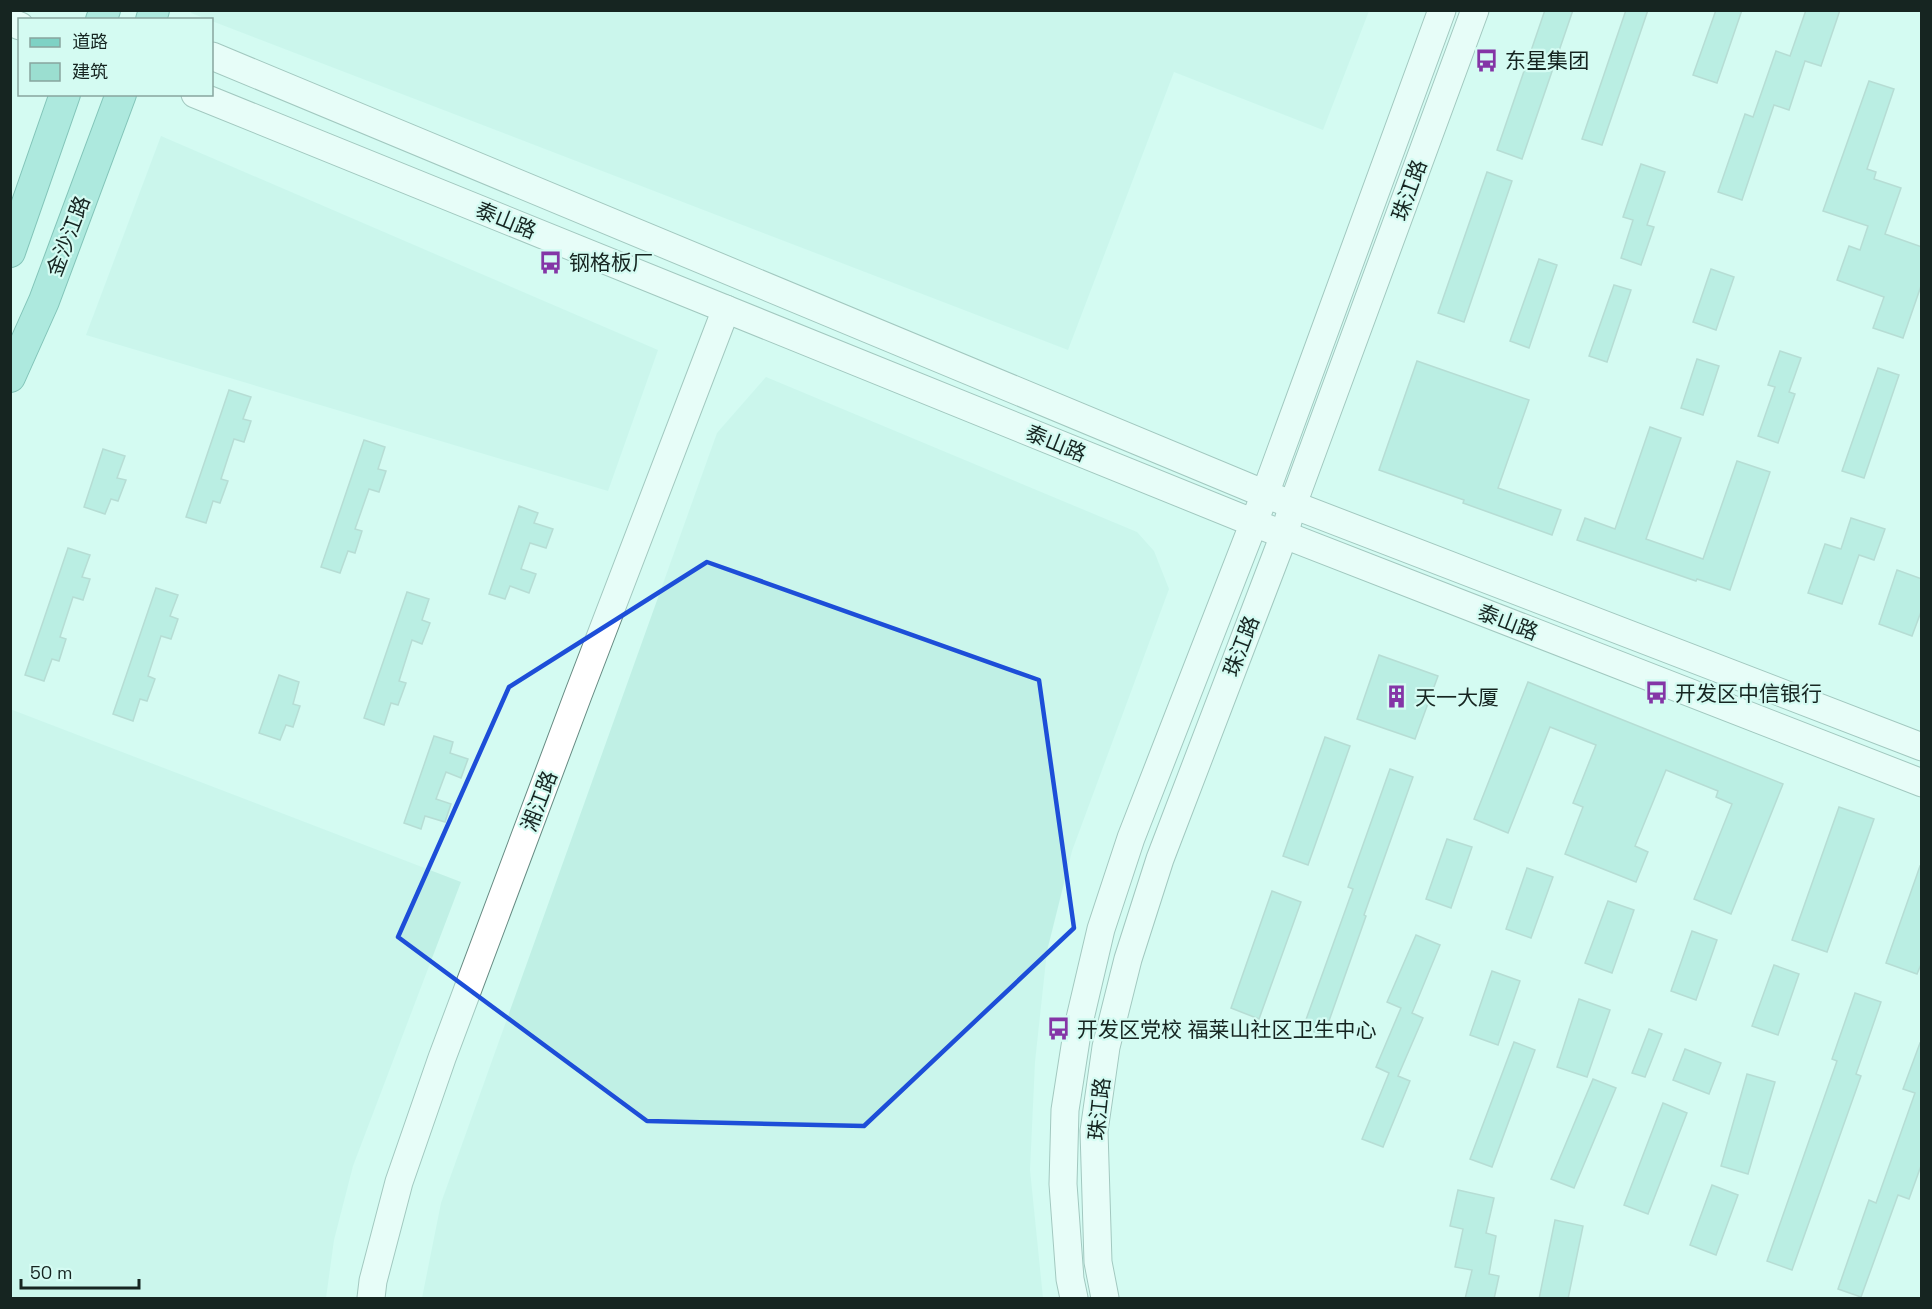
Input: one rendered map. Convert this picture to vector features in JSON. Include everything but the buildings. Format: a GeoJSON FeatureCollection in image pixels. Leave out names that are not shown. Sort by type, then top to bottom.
{"type":"FeatureCollection","features":[{"type":"Feature","properties":{"kind":"main road"},"geometry":{"type":"LineString","coordinates":[[1074,1299],[1070,1279],[1063,1184],[1065,1110],[1078,1028],[1098,940],[1131,838],[1254,524],[1442,10]]}},
{"type":"Feature","properties":{"kind":"main road","name":"珠江路"},"geometry":{"type":"LineString","coordinates":[[1105,1299],[1098,1262],[1094,1131],[1106,1047],[1128,959],[1160,859],[1284,535],[1293,504],[1475,10]]}},
{"type":"Feature","properties":{"kind":"main road","name":"泰山路"},"geometry":{"type":"LineString","coordinates":[[213,56],[729,273],[1265,494],[1922,747]]}},
{"type":"Feature","properties":{"kind":"main road"},"geometry":{"type":"LineString","coordinates":[[10,252],[64,96]]}},
{"type":"Feature","properties":{"kind":"main road","name":"金沙江路"},"geometry":{"type":"LineString","coordinates":[[10,377],[44,300],[121,96]]}},
{"type":"Feature","properties":{"kind":"main road","name":"泰山路"},"geometry":{"type":"LineString","coordinates":[[200,96],[1254,524],[1922,783]]}},
{"type":"Feature","properties":{"kind":"main road","name":"湘江路"},"geometry":{"type":"LineString","coordinates":[[371,1299],[373,1281],[399,1182],[442,1058],[726,309]]}},
{"type":"Feature","properties":{"kind":"highlighted area"},"geometry":{"type":"Polygon","coordinates":[[[707,562],[1039,680],[1074,928],[864,1126],[647,1121],[398,937],[509,687],[707,562]]]}},
{"type":"Feature","properties":{"kind":"shaded area"},"geometry":{"type":"Polygon","coordinates":[[[192,10],[1369,11],[1323,130],[1174,72],[1068,350],[213,21],[213,18],[204,18],[191,13],[192,10]]]}},
{"type":"Feature","properties":{"kind":"shaded area"},"geometry":{"type":"Polygon","coordinates":[[[161,136],[658,350],[608,491],[86,335],[161,136]]]}},
{"type":"Feature","properties":{"kind":"shaded area"},"geometry":{"type":"Polygon","coordinates":[[[766,377],[1137,532],[1154,551],[1169,589],[1072,851],[1047,951],[1035,1062],[1030,1170],[1043,1298],[422,1298],[441,1203],[717,433],[766,377]]]}},
{"type":"Feature","properties":{"kind":"shaded area"},"geometry":{"type":"Polygon","coordinates":[[[10,709],[461,882],[353,1166],[334,1240],[326,1298],[11,1298],[10,709]]]}},
{"type":"Feature","properties":{"kind":"place","name":"东星集团"},"geometry":{"type":"Point","coordinates":[1487,60]}},
{"type":"Feature","properties":{"kind":"place","name":"钢格板厂"},"geometry":{"type":"Point","coordinates":[551,262]}},
{"type":"Feature","properties":{"kind":"place","name":"开发区中信银行"},"geometry":{"type":"Point","coordinates":[1657,693]}},
{"type":"Feature","properties":{"kind":"place","name":"天一大厦"},"geometry":{"type":"Point","coordinates":[1397,697]}},
{"type":"Feature","properties":{"kind":"place","name":"开发区党校 福莱山社区卫生中心"},"geometry":{"type":"Point","coordinates":[1059,1029]}}]}
